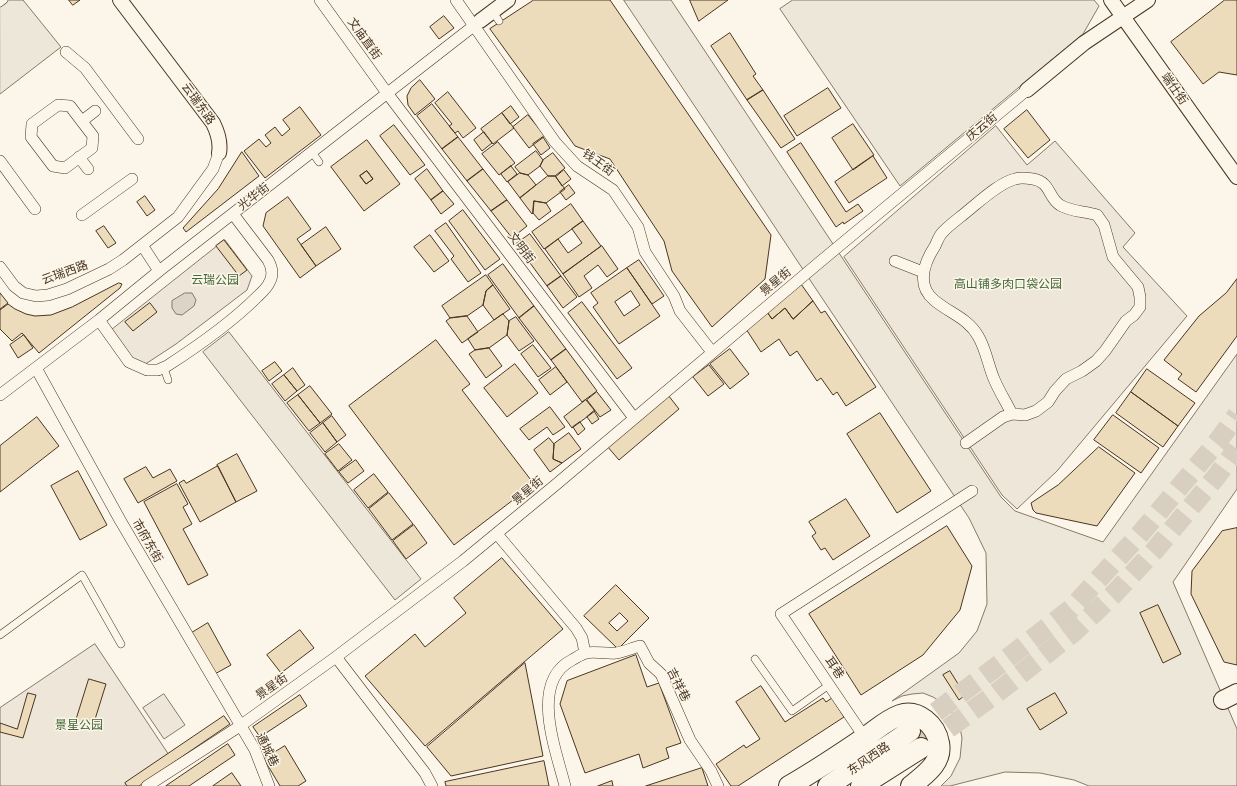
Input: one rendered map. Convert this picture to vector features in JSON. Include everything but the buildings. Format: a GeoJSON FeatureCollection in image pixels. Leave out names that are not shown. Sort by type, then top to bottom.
{"type":"FeatureCollection","features":[{"type":"Feature","properties":{"kind":"main road"},"geometry":{"type":"LineString","coordinates":[[789,786],[817,770],[886,722],[900,715],[910,714],[922,717],[930,724],[937,735],[940,744],[939,755],[934,766],[911,786]]}},
{"type":"Feature","properties":{"kind":"main road","name":"东风西路"},"geometry":{"type":"LineString","coordinates":[[828,786],[910,731]]}},
{"type":"Feature","properties":{"kind":"main road","name":"东风西路"},"geometry":{"type":"LineString","coordinates":[[861,786],[921,748]]}},
{"type":"Feature","properties":{"kind":"street","name":"云瑞东路"},"geometry":{"type":"LineString","coordinates":[[120,0],[213,123],[219,137],[220,145],[219,153],[213,169],[178,217],[142,245]]}},
{"type":"Feature","properties":{"kind":"street","name":"文庙直街"},"geometry":{"type":"LineString","coordinates":[[320,0],[387,94]]}},
{"type":"Feature","properties":{"kind":"street","name":"钱王街"},"geometry":{"type":"LineString","coordinates":[[456,0],[477,23],[555,142],[577,166],[613,190],[638,226],[645,252],[674,296],[680,311],[712,352]]}},
{"type":"Feature","properties":{"kind":"street","name":"光华街"},"geometry":{"type":"LineString","coordinates":[[0,395],[99,320],[159,271],[477,23],[496,16],[508,0]]}},
{"type":"Feature","properties":{"kind":"street","name":"端仕街"},"geometry":{"type":"LineString","coordinates":[[1111,0],[1237,177]]}},
{"type":"Feature","properties":{"kind":"street","name":"庆云街"},"geometry":{"type":"LineString","coordinates":[[821,260],[1084,43],[1148,0]]}},
{"type":"Feature","properties":{"kind":"street"},"geometry":{"type":"LineString","coordinates":[[66,52],[85,68],[138,139]]}},
{"type":"Feature","properties":{"kind":"street","name":"文明街"},"geometry":{"type":"LineString","coordinates":[[387,94],[634,418]]}},
{"type":"Feature","properties":{"kind":"street"},"geometry":{"type":"LineString","coordinates":[[58,105],[70,106],[92,136],[92,148],[79,157],[65,168],[53,166],[31,137],[32,124],[58,105]]}},
{"type":"Feature","properties":{"kind":"street"},"geometry":{"type":"LineString","coordinates":[[82,121],[95,111]]}},
{"type":"Feature","properties":{"kind":"street"},"geometry":{"type":"LineString","coordinates":[[79,157],[88,169]]}},
{"type":"Feature","properties":{"kind":"street"},"geometry":{"type":"LineString","coordinates":[[0,161],[35,210]]}},
{"type":"Feature","properties":{"kind":"street"},"geometry":{"type":"LineString","coordinates":[[966,443],[1003,418],[1012,414],[1026,415],[1036,412],[1048,402],[1055,391],[1066,379],[1082,371],[1096,361],[1126,321],[1134,315],[1140,307],[1138,287],[1113,257],[1104,225],[1098,214],[1084,211],[1078,212],[1061,206],[1056,202],[1046,186],[1041,182],[1028,178],[1015,178],[1009,181],[986,196],[942,233],[930,254],[923,272],[924,285],[930,296],[935,301],[963,319],[978,336],[994,379],[1012,414]]}},
{"type":"Feature","properties":{"kind":"street"},"geometry":{"type":"LineString","coordinates":[[82,215],[106,196],[132,179]]}},
{"type":"Feature","properties":{"kind":"street"},"geometry":{"type":"LineString","coordinates":[[99,320],[129,362],[147,370],[158,370],[164,368],[206,339],[251,303],[269,284],[272,275],[272,268],[268,260],[233,214]]}},
{"type":"Feature","properties":{"kind":"street"},"geometry":{"type":"LineString","coordinates":[[142,245],[159,271]]}},
{"type":"Feature","properties":{"kind":"street","name":"云瑞西路"},"geometry":{"type":"LineString","coordinates":[[0,267],[14,286],[23,293],[36,296],[67,289],[123,260],[142,245]]}},
{"type":"Feature","properties":{"kind":"street","name":"景星街"},"geometry":{"type":"LineString","coordinates":[[147,786],[240,726],[422,593],[497,534],[821,260]]}},
{"type":"Feature","properties":{"kind":"street"},"geometry":{"type":"LineString","coordinates":[[896,261],[923,272]]}},
{"type":"Feature","properties":{"kind":"street","name":"市府东街"},"geometry":{"type":"LineString","coordinates":[[36,368],[120,520],[240,726]]}},
{"type":"Feature","properties":{"kind":"street","name":"耳巷"},"geometry":{"type":"LineString","coordinates":[[865,738],[781,614],[972,491]]}},
{"type":"Feature","properties":{"kind":"street"},"geometry":{"type":"LineString","coordinates":[[497,534],[576,628],[582,638],[585,653],[563,664],[554,675],[549,690],[548,705],[550,729],[565,786]]}},
{"type":"Feature","properties":{"kind":"street","name":"吉祥巷"},"geometry":{"type":"LineString","coordinates":[[585,653],[616,653],[640,646],[649,663],[661,674],[690,740],[711,771],[718,786]]}},
{"type":"Feature","properties":{"kind":"street"},"geometry":{"type":"LineString","coordinates":[[336,657],[425,773],[432,786]]}},
{"type":"Feature","properties":{"kind":"street","name":"通城巷"},"geometry":{"type":"LineString","coordinates":[[240,726],[255,750],[270,786]]}},
{"type":"Feature","properties":{"kind":"lane"},"geometry":{"type":"LineString","coordinates":[[0,3],[4,0]]}},
{"type":"Feature","properties":{"kind":"lane"},"geometry":{"type":"LineString","coordinates":[[312,152],[319,162]]}},
{"type":"Feature","properties":{"kind":"lane"},"geometry":{"type":"LineString","coordinates":[[164,368],[168,380]]}},
{"type":"Feature","properties":{"kind":"lane"},"geometry":{"type":"LineString","coordinates":[[0,635],[82,575],[121,644]]}},
{"type":"Feature","properties":{"kind":"lane"},"geometry":{"type":"LineString","coordinates":[[754,659],[792,711],[829,685]]}},
{"type":"Feature","properties":{"kind":"green space","name":"高山铺多肉口袋公园"},"geometry":{"type":"Polygon","coordinates":[[[996,126],[1027,165],[1055,141],[1135,233],[1123,247],[1187,316],[1057,471],[1017,509],[1002,495],[844,257],[996,126]]]}},
{"type":"Feature","properties":{"kind":"green space","name":"云瑞公园"},"geometry":{"type":"Polygon","coordinates":[[[225,240],[252,276],[247,290],[176,344],[144,365],[129,360],[109,332],[225,240]]]}},
{"type":"Feature","properties":{"kind":"green space","name":"景星公园"},"geometry":{"type":"Polygon","coordinates":[[[95,644],[169,755],[124,786],[0,786],[0,708],[95,644]]]}},
{"type":"Feature","properties":{"kind":"green space"},"geometry":{"type":"Polygon","coordinates":[[[164,694],[185,725],[164,739],[143,708],[164,694]]]}},
{"type":"Feature","properties":{"kind":"shaded area"},"geometry":{"type":"Polygon","coordinates":[[[0,0],[23,0],[61,47],[0,94],[0,0]]]}},
{"type":"Feature","properties":{"kind":"shaded area"},"geometry":{"type":"Polygon","coordinates":[[[624,0],[671,0],[1001,497],[1015,511],[1103,542],[1237,354],[1237,489],[1173,582],[1237,729],[1237,786],[1089,786],[1074,780],[1040,773],[1005,772],[950,786],[941,786],[951,776],[960,758],[962,738],[956,719],[950,710],[942,703],[923,693],[902,696],[892,701],[959,653],[977,631],[987,604],[986,553],[969,518],[624,0]]]}},
{"type":"Feature","properties":{"kind":"shaded area"},"geometry":{"type":"Polygon","coordinates":[[[793,0],[1094,0],[1099,6],[1083,34],[900,186],[780,9],[793,0]]]}},
{"type":"Feature","properties":{"kind":"shaded area"},"geometry":{"type":"Polygon","coordinates":[[[185,293],[192,293],[196,300],[194,306],[182,315],[176,314],[172,308],[172,301],[185,293]]]}},
{"type":"Feature","properties":{"kind":"shaded area"},"geometry":{"type":"Polygon","coordinates":[[[229,332],[421,579],[395,600],[203,352],[229,332]]]}},
{"type":"Feature","properties":{"kind":"tunnel"},"geometry":{"type":"LineString","coordinates":[[912,730],[1071,609],[1141,533],[1218,441],[1237,415]]}},
{"type":"Feature","properties":{"kind":"tunnel"},"geometry":{"type":"LineString","coordinates":[[924,746],[994,695],[1074,632],[1112,596],[1155,550],[1216,477],[1237,449]]}}]}
